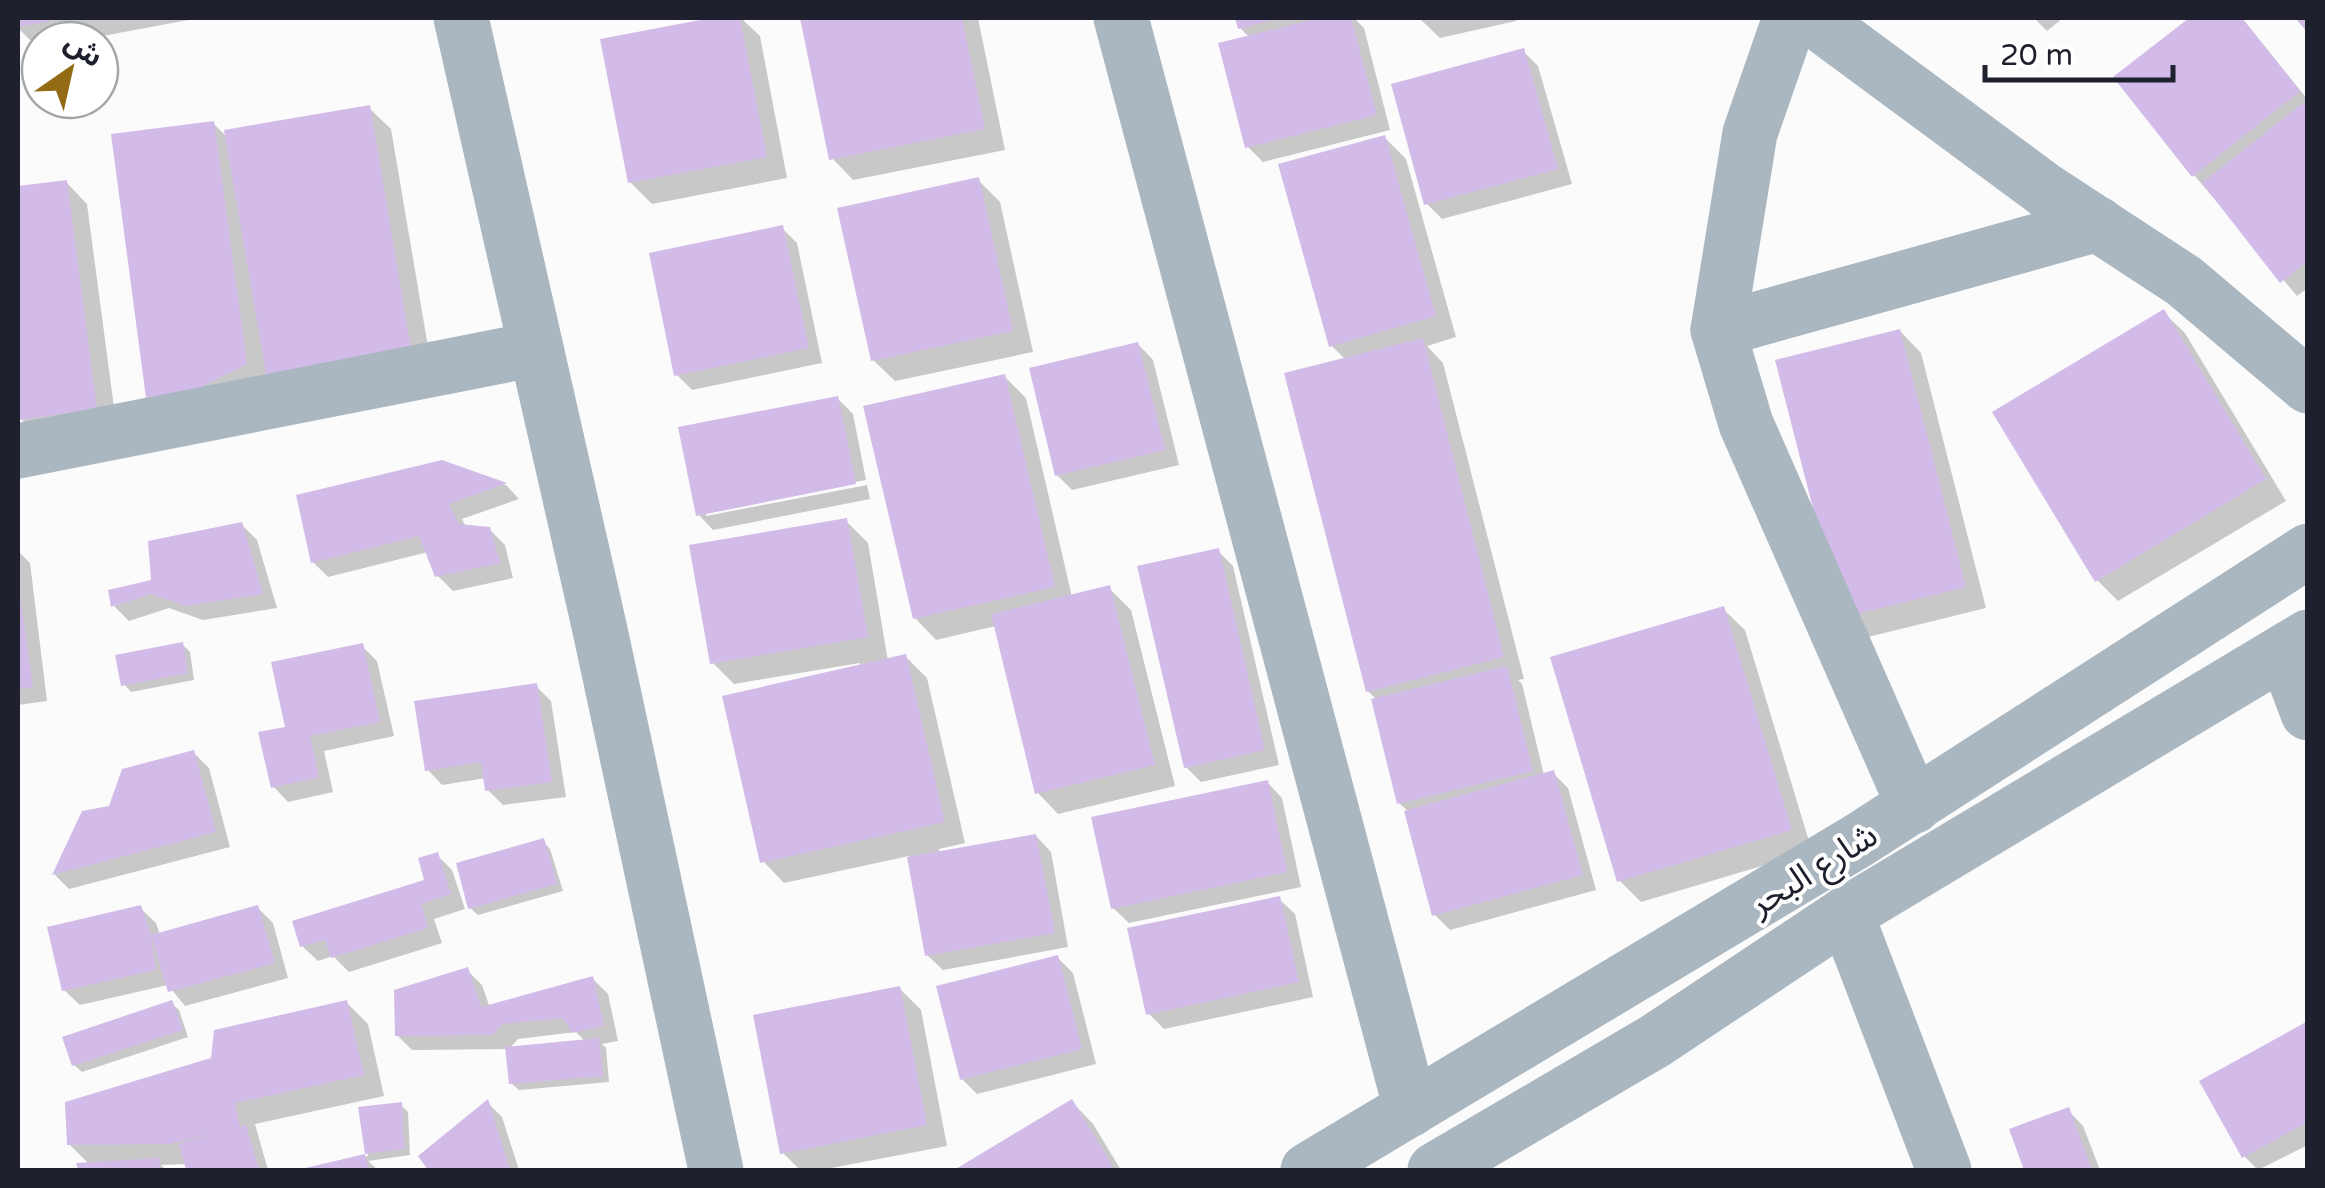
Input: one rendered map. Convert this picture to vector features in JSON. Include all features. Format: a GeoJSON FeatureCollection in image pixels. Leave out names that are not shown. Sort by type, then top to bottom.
{"type":"FeatureCollection","features":[{"type":"Feature","properties":{"kind":"street"},"geometry":{"type":"LineString","coordinates":[[461,18],[716,1170]]}},
{"type":"Feature","properties":{"kind":"street"},"geometry":{"type":"LineString","coordinates":[[1121,18],[1411,1109]]}},
{"type":"Feature","properties":{"kind":"street"},"geometry":{"type":"LineString","coordinates":[[1790,18],[1750,133],[1718,330],[1746,424],[1914,806]]}},
{"type":"Feature","properties":{"kind":"street"},"geometry":{"type":"LineString","coordinates":[[1812,18],[2045,190],[2184,281],[2308,386]]}},
{"type":"Feature","properties":{"kind":"street"},"geometry":{"type":"LineString","coordinates":[[1718,330],[2098,224]]}},
{"type":"Feature","properties":{"kind":"street"},"geometry":{"type":"LineString","coordinates":[[18,450],[536,349]]}},
{"type":"Feature","properties":{"kind":"street","name":"شارع البحر"},"geometry":{"type":"LineString","coordinates":[[1308,1170],[1650,969],[1914,806],[2308,551]]}},
{"type":"Feature","properties":{"kind":"street"},"geometry":{"type":"LineString","coordinates":[[2296,644],[2308,713]]}},
{"type":"Feature","properties":{"kind":"street","name":"شارع البحر"},"geometry":{"type":"LineString","coordinates":[[1434,1170],[1655,1041],[1846,914],[2296,644]]}},
{"type":"Feature","properties":{"kind":"street"},"geometry":{"type":"LineString","coordinates":[[1846,914],[1944,1170]]}},
{"type":"Feature","properties":{"kind":"building"},"geometry":{"type":"Polygon","coordinates":[[[18,18],[60,18],[20,20],[18,27],[18,18]]]}},
{"type":"Feature","properties":{"kind":"building"},"geometry":{"type":"Polygon","coordinates":[[[711,18],[740,18],[767,157],[628,183],[600,39],[711,18]]]}},
{"type":"Feature","properties":{"kind":"building"},"geometry":{"type":"Polygon","coordinates":[[[800,18],[962,18],[985,129],[829,160],[800,18]]]}},
{"type":"Feature","properties":{"kind":"building"},"geometry":{"type":"Polygon","coordinates":[[[1235,18],[1277,18],[1277,19],[1238,29],[1235,18]]]}},
{"type":"Feature","properties":{"kind":"building"},"geometry":{"type":"Polygon","coordinates":[[[1320,18],[1351,18],[1377,115],[1245,148],[1218,43],[1320,18]]]}},
{"type":"Feature","properties":{"kind":"building"},"geometry":{"type":"Polygon","coordinates":[[[2189,18],[2242,18],[2300,91],[2192,177],[2113,77],[2189,18]]]}},
{"type":"Feature","properties":{"kind":"building"},"geometry":{"type":"Polygon","coordinates":[[[2295,18],[2308,18],[2308,33],[2295,18]]]}},
{"type":"Feature","properties":{"kind":"building"},"geometry":{"type":"Polygon","coordinates":[[[1524,48],[1558,169],[1424,205],[1391,84],[1524,48]]]}},
{"type":"Feature","properties":{"kind":"building"},"geometry":{"type":"Polygon","coordinates":[[[2308,99],[2308,261],[2280,283],[2202,183],[2308,99]]]}},
{"type":"Feature","properties":{"kind":"building"},"geometry":{"type":"Polygon","coordinates":[[[370,105],[412,355],[267,379],[224,130],[370,105]]]}},
{"type":"Feature","properties":{"kind":"building"},"geometry":{"type":"Polygon","coordinates":[[[214,121],[247,364],[148,413],[111,134],[214,121]]]}},
{"type":"Feature","properties":{"kind":"building"},"geometry":{"type":"Polygon","coordinates":[[[1385,135],[1436,316],[1329,347],[1278,164],[1385,135]]]}},
{"type":"Feature","properties":{"kind":"building"},"geometry":{"type":"Polygon","coordinates":[[[979,177],[1013,331],[871,361],[837,208],[979,177]]]}},
{"type":"Feature","properties":{"kind":"building"},"geometry":{"type":"Polygon","coordinates":[[[67,180],[97,409],[18,420],[18,186],[67,180]]]}},
{"type":"Feature","properties":{"kind":"building"},"geometry":{"type":"Polygon","coordinates":[[[783,225],[809,348],[674,376],[649,253],[783,225]]]}},
{"type":"Feature","properties":{"kind":"building"},"geometry":{"type":"Polygon","coordinates":[[[2164,309],[2266,479],[2095,582],[1992,412],[2164,309]]]}},
{"type":"Feature","properties":{"kind":"building"},"geometry":{"type":"Polygon","coordinates":[[[1900,329],[1966,587],[1841,618],[1775,360],[1900,329]]]}},
{"type":"Feature","properties":{"kind":"building"},"geometry":{"type":"Polygon","coordinates":[[[1423,338],[1504,657],[1366,692],[1284,373],[1423,338]]]}},
{"type":"Feature","properties":{"kind":"building"},"geometry":{"type":"Polygon","coordinates":[[[1138,342],[1165,450],[1055,476],[1029,368],[1138,342]]]}},
{"type":"Feature","properties":{"kind":"building"},"geometry":{"type":"Polygon","coordinates":[[[1005,374],[1055,587],[913,619],[863,406],[1005,374]]]}},
{"type":"Feature","properties":{"kind":"building"},"geometry":{"type":"Polygon","coordinates":[[[838,396],[856,484],[696,516],[678,427],[838,396]]]}},
{"type":"Feature","properties":{"kind":"building"},"geometry":{"type":"Polygon","coordinates":[[[442,460],[507,483],[449,504],[459,524],[490,527],[500,563],[435,577],[419,536],[311,563],[296,495],[442,460]]]}},
{"type":"Feature","properties":{"kind":"building"},"geometry":{"type":"Polygon","coordinates":[[[847,518],[868,637],[710,664],[689,545],[847,518]]]}},
{"type":"Feature","properties":{"kind":"building"},"geometry":{"type":"Polygon","coordinates":[[[242,522],[263,594],[186,606],[152,594],[111,607],[108,590],[151,580],[148,541],[242,522]]]}},
{"type":"Feature","properties":{"kind":"building"},"geometry":{"type":"Polygon","coordinates":[[[1219,548],[1265,750],[1184,768],[1137,566],[1219,548]]]}},
{"type":"Feature","properties":{"kind":"building"},"geometry":{"type":"Polygon","coordinates":[[[18,581],[33,687],[18,689],[18,581]]]}},
{"type":"Feature","properties":{"kind":"building"},"geometry":{"type":"Polygon","coordinates":[[[1110,585],[1155,765],[1035,794],[991,614],[1110,585]]]}},
{"type":"Feature","properties":{"kind":"building"},"geometry":{"type":"Polygon","coordinates":[[[1724,606],[1792,830],[1617,882],[1550,657],[1724,606]]]}},
{"type":"Feature","properties":{"kind":"building"},"geometry":{"type":"Polygon","coordinates":[[[183,642],[188,673],[121,686],[115,655],[183,642]]]}},
{"type":"Feature","properties":{"kind":"building"},"geometry":{"type":"Polygon","coordinates":[[[363,643],[380,722],[310,736],[319,777],[271,788],[258,732],[285,727],[271,662],[363,643]]]}},
{"type":"Feature","properties":{"kind":"building"},"geometry":{"type":"Polygon","coordinates":[[[906,654],[945,822],[760,863],[722,696],[906,654]]]}},
{"type":"Feature","properties":{"kind":"building"},"geometry":{"type":"Polygon","coordinates":[[[1507,666],[1533,771],[1397,804],[1371,699],[1507,666]]]}},
{"type":"Feature","properties":{"kind":"building"},"geometry":{"type":"Polygon","coordinates":[[[537,683],[552,782],[485,791],[481,762],[425,771],[414,701],[537,683]]]}},
{"type":"Feature","properties":{"kind":"building"},"geometry":{"type":"Polygon","coordinates":[[[194,750],[216,832],[52,875],[82,811],[109,806],[122,769],[194,750]]]}},
{"type":"Feature","properties":{"kind":"building"},"geometry":{"type":"Polygon","coordinates":[[[1554,770],[1583,875],[1432,916],[1404,811],[1554,770]]]}},
{"type":"Feature","properties":{"kind":"building"},"geometry":{"type":"Polygon","coordinates":[[[1268,780],[1287,872],[1111,909],[1091,817],[1268,780]]]}},
{"type":"Feature","properties":{"kind":"building"},"geometry":{"type":"Polygon","coordinates":[[[1036,834],[1055,933],[925,956],[907,857],[1036,834]]]}},
{"type":"Feature","properties":{"kind":"building"},"geometry":{"type":"Polygon","coordinates":[[[544,838],[557,884],[468,909],[456,863],[544,838]]]}},
{"type":"Feature","properties":{"kind":"building"},"geometry":{"type":"Polygon","coordinates":[[[438,852],[451,894],[421,904],[428,928],[331,958],[325,940],[300,947],[292,921],[424,880],[418,858],[438,852]]]}},
{"type":"Feature","properties":{"kind":"building"},"geometry":{"type":"Polygon","coordinates":[[[1280,896],[1299,982],[1146,1015],[1127,928],[1280,896]]]}},
{"type":"Feature","properties":{"kind":"building"},"geometry":{"type":"Polygon","coordinates":[[[141,905],[156,970],[62,991],[47,927],[141,905]]]}},
{"type":"Feature","properties":{"kind":"building"},"geometry":{"type":"Polygon","coordinates":[[[258,905],[275,963],[168,992],[151,935],[258,905]]]}},
{"type":"Feature","properties":{"kind":"building"},"geometry":{"type":"Polygon","coordinates":[[[1058,955],[1082,1049],[960,1080],[936,986],[1058,955]]]}},
{"type":"Feature","properties":{"kind":"building"},"geometry":{"type":"Polygon","coordinates":[[[468,967],[481,1007],[593,976],[604,1026],[572,1033],[563,1018],[502,1024],[493,1035],[395,1036],[394,990],[468,967]]]}},
{"type":"Feature","properties":{"kind":"building"},"geometry":{"type":"Polygon","coordinates":[[[900,986],[927,1125],[780,1154],[753,1015],[900,986]]]}},
{"type":"Feature","properties":{"kind":"building"},"geometry":{"type":"Polygon","coordinates":[[[172,1000],[183,1030],[72,1066],[62,1037],[172,1000]]]}},
{"type":"Feature","properties":{"kind":"building"},"geometry":{"type":"Polygon","coordinates":[[[347,1000],[364,1075],[235,1103],[240,1127],[246,1125],[259,1170],[186,1170],[179,1144],[212,1134],[169,1144],[67,1145],[65,1102],[211,1058],[214,1030],[347,1000]]]}},
{"type":"Feature","properties":{"kind":"building"},"geometry":{"type":"Polygon","coordinates":[[[2306,1022],[2308,1122],[2242,1158],[2199,1081],[2306,1022]]]}},
{"type":"Feature","properties":{"kind":"building"},"geometry":{"type":"Polygon","coordinates":[[[599,1038],[603,1076],[509,1084],[505,1047],[599,1038]]]}},
{"type":"Feature","properties":{"kind":"building"},"geometry":{"type":"Polygon","coordinates":[[[488,1099],[510,1170],[428,1170],[418,1156],[488,1099]]]}},
{"type":"Feature","properties":{"kind":"building"},"geometry":{"type":"Polygon","coordinates":[[[1072,1099],[1115,1170],[954,1170],[1072,1099]]]}},
{"type":"Feature","properties":{"kind":"building"},"geometry":{"type":"Polygon","coordinates":[[[402,1102],[404,1149],[365,1154],[358,1107],[402,1102]]]}},
{"type":"Feature","properties":{"kind":"building"},"geometry":{"type":"Polygon","coordinates":[[[2069,1107],[2092,1170],[2024,1170],[2009,1129],[2069,1107]]]}},
{"type":"Feature","properties":{"kind":"building"},"geometry":{"type":"Polygon","coordinates":[[[365,1154],[369,1170],[301,1169],[365,1154]]]}},
{"type":"Feature","properties":{"kind":"building"},"geometry":{"type":"Polygon","coordinates":[[[159,1158],[161,1170],[78,1170],[76,1163],[159,1158]]]}}]}
